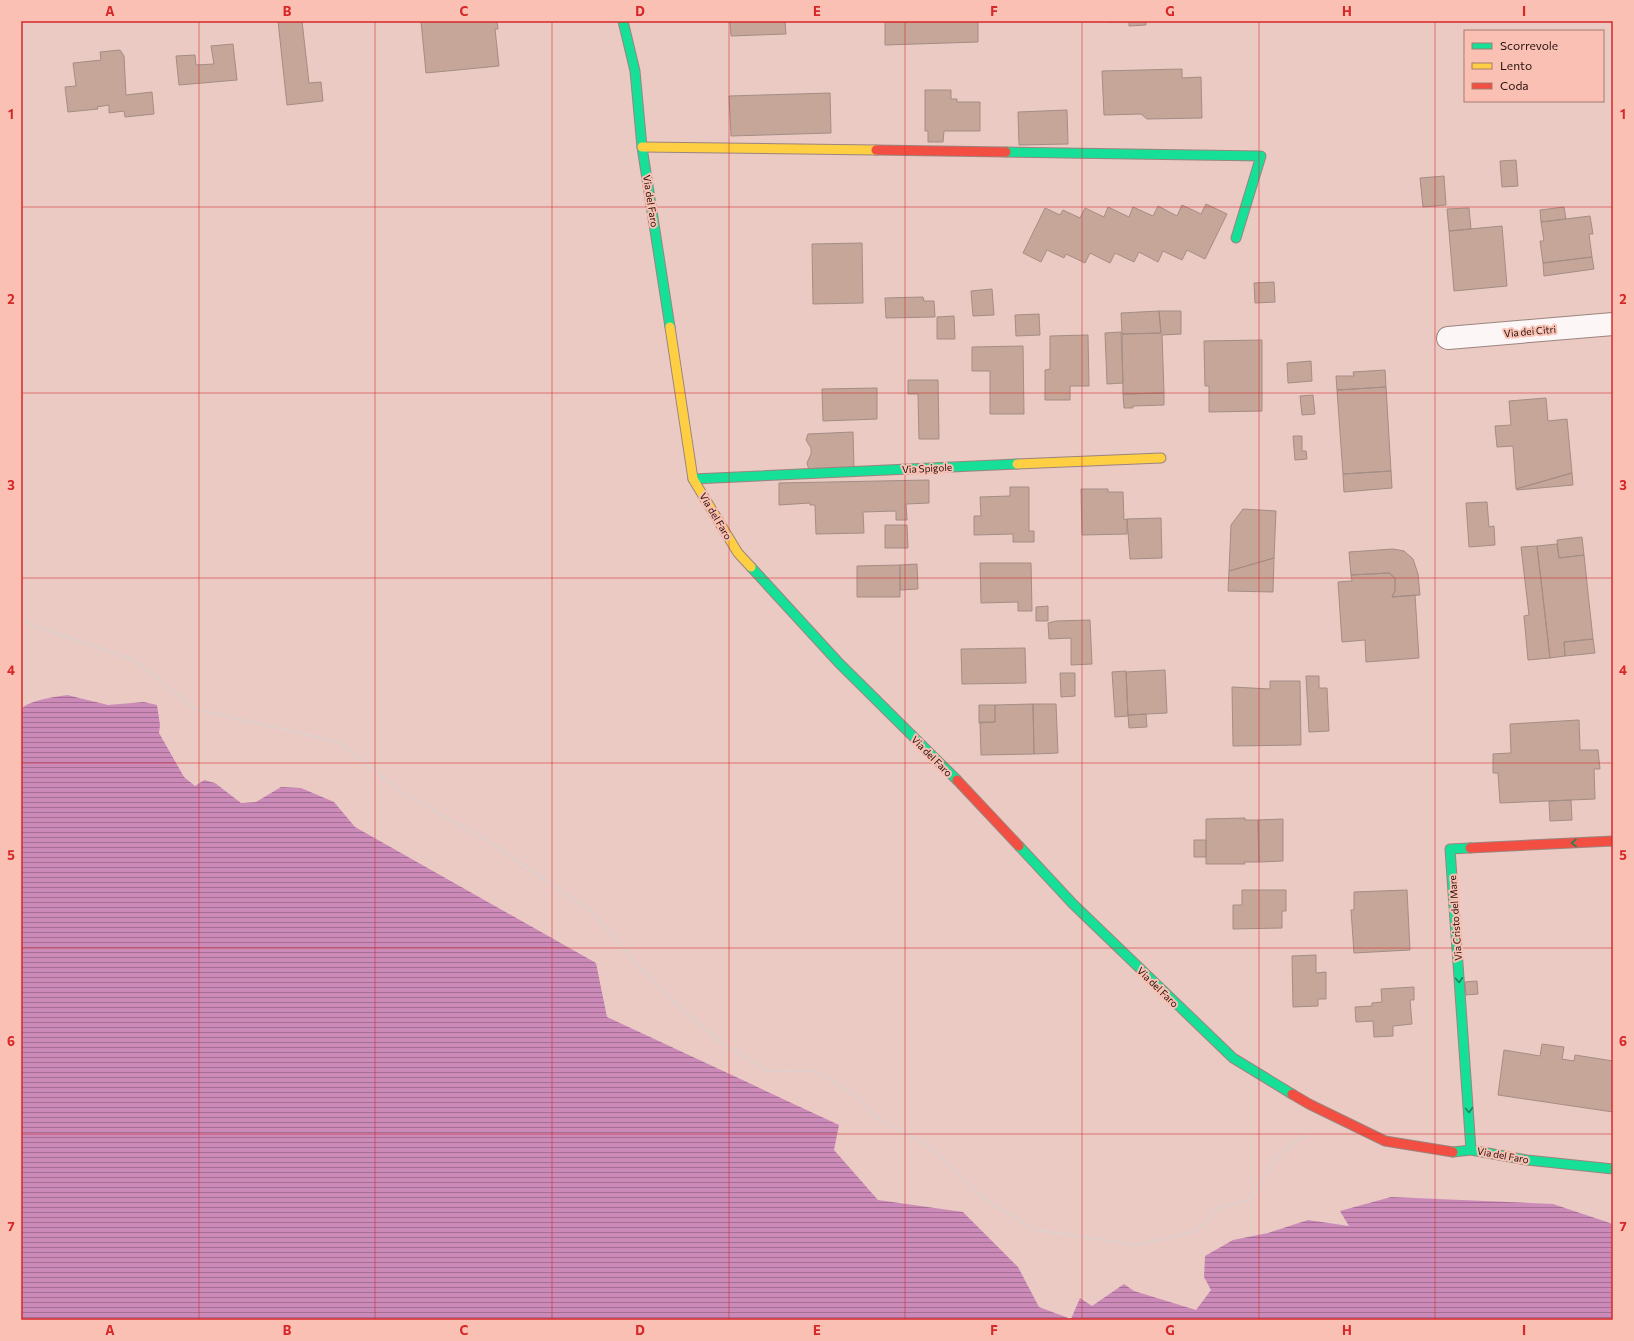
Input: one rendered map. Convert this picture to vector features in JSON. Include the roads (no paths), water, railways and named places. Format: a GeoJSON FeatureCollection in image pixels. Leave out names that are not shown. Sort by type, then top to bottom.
{"type":"FeatureCollection","features":[{"type":"Feature","properties":{"kind":"street","name":"Via del Faro"},"geometry":{"type":"LineString","coordinates":[[623,21],[636,71],[642,147],[693,479],[738,552],[839,663],[964,788],[1073,904],[1233,1058],[1309,1104],[1385,1141],[1448,1152],[1472,1150],[1527,1160],[1613,1169]]}},
{"type":"Feature","properties":{"kind":"street"},"geometry":{"type":"LineString","coordinates":[[642,147],[1261,156],[1236,238]]}},
{"type":"Feature","properties":{"kind":"street","name":"Via dei Citri"},"geometry":{"type":"LineString","coordinates":[[1448,338],[1613,324]]}},
{"type":"Feature","properties":{"kind":"street","name":"Via Spigole"},"geometry":{"type":"LineString","coordinates":[[693,479],[1161,458]]}},
{"type":"Feature","properties":{"kind":"street","name":"Via Cristo del Mare"},"geometry":{"type":"LineString","coordinates":[[1472,1150],[1450,849],[1613,841]]}}]}
